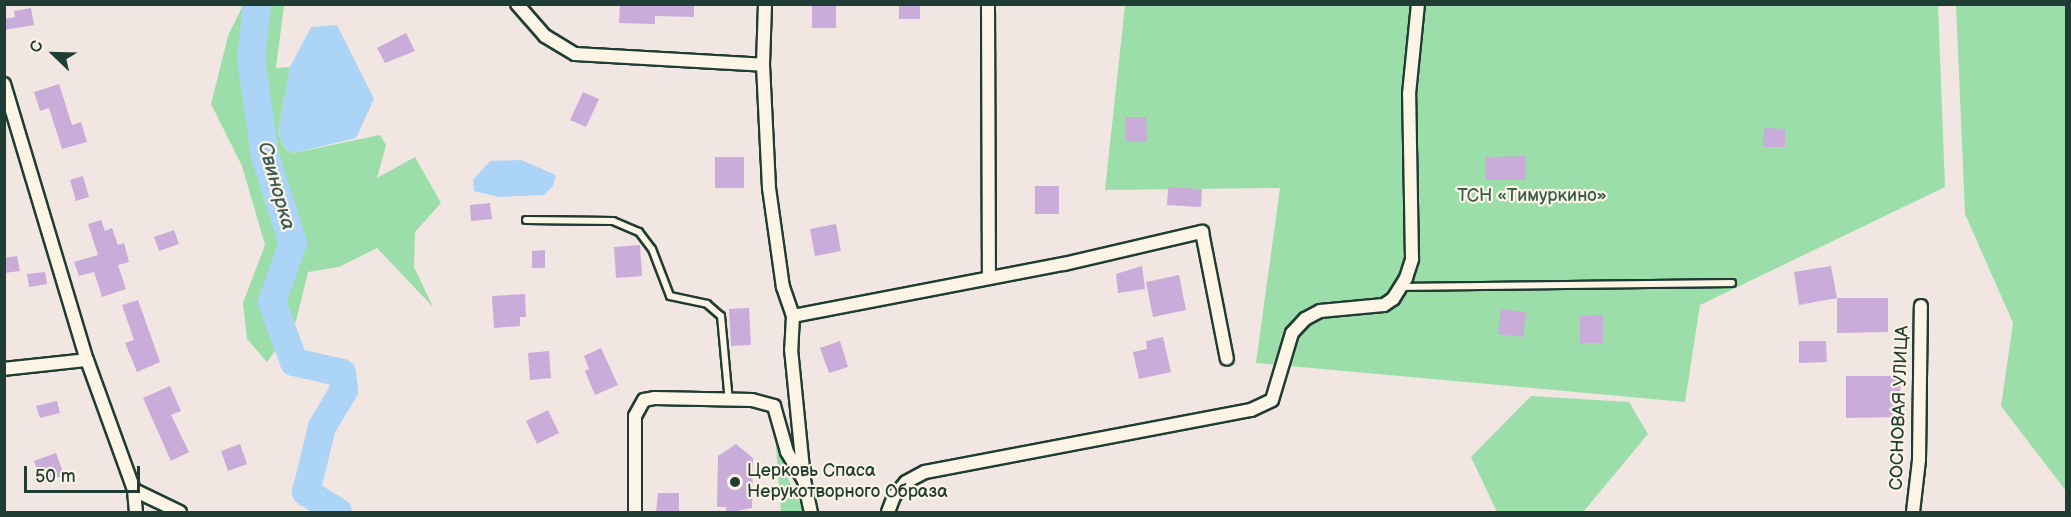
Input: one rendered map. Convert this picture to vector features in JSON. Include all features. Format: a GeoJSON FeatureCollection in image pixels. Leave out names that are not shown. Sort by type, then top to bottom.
{"type":"FeatureCollection","features":[{"type":"Feature","properties":{"kind":"street"},"geometry":{"type":"LineString","coordinates":[[518,4],[544,36],[575,54],[763,64]]}},
{"type":"Feature","properties":{"kind":"street"},"geometry":{"type":"LineString","coordinates":[[765,4],[763,64],[769,188],[783,287],[793,316],[791,349],[804,480],[811,513]]}},
{"type":"Feature","properties":{"kind":"street"},"geometry":{"type":"LineString","coordinates":[[988,4],[989,277]]}},
{"type":"Feature","properties":{"kind":"street"},"geometry":{"type":"LineString","coordinates":[[888,513],[894,496],[906,482],[925,472],[1251,410],[1272,400],[1292,333],[1305,319],[1320,311],[1384,305],[1400,287],[1412,259],[1409,94],[1418,4]]}},
{"type":"Feature","properties":{"kind":"street"},"geometry":{"type":"LineString","coordinates":[[4,84],[87,360],[134,490],[136,513]]}},
{"type":"Feature","properties":{"kind":"street"},"geometry":{"type":"LineString","coordinates":[[793,316],[1202,232],[1227,359]]}},
{"type":"Feature","properties":{"kind":"street","name":"СОСНОВАЯ УЛИЦА"},"geometry":{"type":"LineString","coordinates":[[1913,513],[1919,460],[1921,306]]}},
{"type":"Feature","properties":{"kind":"street"},"geometry":{"type":"LineString","coordinates":[[4,369],[87,360]]}},
{"type":"Feature","properties":{"kind":"street"},"geometry":{"type":"LineString","coordinates":[[635,513],[635,416],[644,400],[762,401],[774,406],[787,452],[804,480]]}},
{"type":"Feature","properties":{"kind":"street"},"geometry":{"type":"LineString","coordinates":[[134,490],[180,513]]}},
{"type":"Feature","properties":{"kind":"lane"},"geometry":{"type":"LineString","coordinates":[[526,220],[613,221],[639,232],[652,249],[670,296],[707,304],[722,316],[729,402]]}},
{"type":"Feature","properties":{"kind":"lane"},"geometry":{"type":"LineString","coordinates":[[1400,287],[1732,283]]}},
{"type":"Feature","properties":{"kind":"green space"},"geometry":{"type":"Polygon","coordinates":[[[243,5],[284,5],[276,68],[290,67],[278,133],[285,149],[294,153],[380,135],[386,145],[377,178],[415,157],[441,203],[415,232],[414,267],[433,307],[377,248],[339,267],[308,272],[296,321],[267,362],[247,339],[243,303],[265,245],[242,166],[211,104],[228,36],[243,5]]]}},
{"type":"Feature","properties":{"kind":"green space","name":"ТСН «Тимуркино»"},"geometry":{"type":"Polygon","coordinates":[[[1125,5],[1938,5],[1945,187],[1700,305],[1685,402],[1256,363],[1280,188],[1105,190],[1125,5]]]}},
{"type":"Feature","properties":{"kind":"green space"},"geometry":{"type":"Polygon","coordinates":[[[1956,5],[2066,5],[2066,491],[2001,406],[2013,323],[1965,214],[1956,5]]]}},
{"type":"Feature","properties":{"kind":"green space"},"geometry":{"type":"Polygon","coordinates":[[[1531,396],[1629,402],[1648,434],[1583,512],[1497,512],[1471,457],[1531,396]]]}},
{"type":"Feature","properties":{"kind":"green space"},"geometry":{"type":"Polygon","coordinates":[[[774,422],[787,477],[805,512],[781,512],[774,422]]]}},
{"type":"Feature","properties":{"kind":"water"},"geometry":{"type":"Polygon","coordinates":[[[337,25],[374,99],[356,138],[294,153],[285,149],[278,133],[290,67],[311,27],[337,25]]]}},
{"type":"Feature","properties":{"kind":"water"},"geometry":{"type":"Polygon","coordinates":[[[521,160],[556,175],[553,186],[544,195],[498,197],[474,191],[473,180],[490,161],[521,160]]]}},
{"type":"Feature","properties":{"kind":"building"},"geometry":{"type":"Polygon","coordinates":[[[620,4],[694,4],[694,17],[655,16],[655,24],[619,23],[620,4]]]}},
{"type":"Feature","properties":{"kind":"building"},"geometry":{"type":"Polygon","coordinates":[[[812,4],[836,4],[836,28],[812,28],[812,4]]]}},
{"type":"Feature","properties":{"kind":"building"},"geometry":{"type":"Polygon","coordinates":[[[899,4],[920,4],[920,19],[899,19],[899,4]]]}},
{"type":"Feature","properties":{"kind":"building"},"geometry":{"type":"Polygon","coordinates":[[[31,8],[34,25],[4,30],[4,19],[15,17],[14,11],[31,8]]]}},
{"type":"Feature","properties":{"kind":"building"},"geometry":{"type":"Polygon","coordinates":[[[406,33],[415,51],[385,63],[377,48],[406,33]]]}},
{"type":"Feature","properties":{"kind":"building"},"geometry":{"type":"Polygon","coordinates":[[[59,84],[72,125],[81,122],[87,142],[62,149],[49,108],[40,111],[34,92],[59,84]]]}},
{"type":"Feature","properties":{"kind":"building"},"geometry":{"type":"Polygon","coordinates":[[[583,92],[599,99],[586,127],[570,120],[583,92]]]}},
{"type":"Feature","properties":{"kind":"building"},"geometry":{"type":"Polygon","coordinates":[[[1126,117],[1146,117],[1147,142],[1126,142],[1126,117]]]}},
{"type":"Feature","properties":{"kind":"building"},"geometry":{"type":"Polygon","coordinates":[[[1764,128],[1785,129],[1785,147],[1763,147],[1764,128]]]}},
{"type":"Feature","properties":{"kind":"building"},"geometry":{"type":"Polygon","coordinates":[[[1526,156],[1526,180],[1486,180],[1486,157],[1526,156]]]}},
{"type":"Feature","properties":{"kind":"building"},"geometry":{"type":"Polygon","coordinates":[[[715,157],[744,157],[744,188],[715,188],[715,157]]]}},
{"type":"Feature","properties":{"kind":"building"},"geometry":{"type":"Polygon","coordinates":[[[83,176],[89,197],[76,201],[70,180],[83,176]]]}},
{"type":"Feature","properties":{"kind":"building"},"geometry":{"type":"Polygon","coordinates":[[[1035,186],[1059,186],[1059,214],[1035,214],[1035,186]]]}},
{"type":"Feature","properties":{"kind":"building"},"geometry":{"type":"Polygon","coordinates":[[[1168,187],[1202,189],[1201,207],[1167,205],[1168,187]]]}},
{"type":"Feature","properties":{"kind":"building"},"geometry":{"type":"Polygon","coordinates":[[[490,203],[492,219],[471,221],[470,205],[490,203]]]}},
{"type":"Feature","properties":{"kind":"building"},"geometry":{"type":"Polygon","coordinates":[[[101,220],[105,231],[112,228],[118,245],[124,243],[129,262],[118,265],[126,289],[102,297],[94,272],[79,276],[74,262],[98,255],[88,224],[101,220]]]}},
{"type":"Feature","properties":{"kind":"building"},"geometry":{"type":"Polygon","coordinates":[[[836,224],[841,251],[815,256],[810,229],[836,224]]]}},
{"type":"Feature","properties":{"kind":"building"},"geometry":{"type":"Polygon","coordinates":[[[174,230],[179,244],[159,251],[154,237],[174,230]]]}},
{"type":"Feature","properties":{"kind":"building"},"geometry":{"type":"Polygon","coordinates":[[[640,245],[642,276],[616,278],[614,247],[640,245]]]}},
{"type":"Feature","properties":{"kind":"building"},"geometry":{"type":"Polygon","coordinates":[[[545,250],[545,268],[532,268],[532,251],[545,250]]]}},
{"type":"Feature","properties":{"kind":"building"},"geometry":{"type":"Polygon","coordinates":[[[17,256],[20,271],[4,273],[4,258],[17,256]]]}},
{"type":"Feature","properties":{"kind":"building"},"geometry":{"type":"Polygon","coordinates":[[[1142,266],[1145,289],[1118,293],[1116,274],[1142,266]]]}},
{"type":"Feature","properties":{"kind":"building"},"geometry":{"type":"Polygon","coordinates":[[[1831,266],[1837,298],[1799,305],[1794,272],[1831,266]]]}},
{"type":"Feature","properties":{"kind":"building"},"geometry":{"type":"Polygon","coordinates":[[[45,272],[47,284],[29,287],[27,274],[45,272]]]}},
{"type":"Feature","properties":{"kind":"building"},"geometry":{"type":"Polygon","coordinates":[[[1179,275],[1186,310],[1153,317],[1146,282],[1179,275]]]}},
{"type":"Feature","properties":{"kind":"building"},"geometry":{"type":"Polygon","coordinates":[[[525,294],[526,317],[520,317],[520,326],[494,328],[492,296],[525,294]]]}},
{"type":"Feature","properties":{"kind":"building"},"geometry":{"type":"Polygon","coordinates":[[[1837,298],[1888,298],[1888,332],[1837,333],[1837,298]]]}},
{"type":"Feature","properties":{"kind":"building"},"geometry":{"type":"Polygon","coordinates":[[[138,300],[160,362],[137,372],[125,343],[134,340],[122,305],[138,300]]]}},
{"type":"Feature","properties":{"kind":"building"},"geometry":{"type":"Polygon","coordinates":[[[749,308],[751,345],[731,346],[729,309],[749,308]]]}},
{"type":"Feature","properties":{"kind":"building"},"geometry":{"type":"Polygon","coordinates":[[[1501,309],[1526,312],[1523,337],[1498,334],[1501,309]]]}},
{"type":"Feature","properties":{"kind":"building"},"geometry":{"type":"Polygon","coordinates":[[[1603,315],[1603,343],[1580,343],[1580,316],[1603,315]]]}},
{"type":"Feature","properties":{"kind":"building"},"geometry":{"type":"Polygon","coordinates":[[[1163,337],[1171,372],[1139,379],[1133,352],[1147,349],[1146,341],[1163,337]]]}},
{"type":"Feature","properties":{"kind":"building"},"geometry":{"type":"Polygon","coordinates":[[[840,341],[848,367],[829,373],[820,348],[840,341]]]}},
{"type":"Feature","properties":{"kind":"building"},"geometry":{"type":"Polygon","coordinates":[[[1799,341],[1826,341],[1827,362],[1799,363],[1799,341]]]}},
{"type":"Feature","properties":{"kind":"building"},"geometry":{"type":"Polygon","coordinates":[[[601,348],[618,385],[595,395],[585,371],[589,369],[584,356],[601,348]]]}},
{"type":"Feature","properties":{"kind":"building"},"geometry":{"type":"Polygon","coordinates":[[[549,351],[551,378],[530,380],[528,353],[549,351]]]}},
{"type":"Feature","properties":{"kind":"building"},"geometry":{"type":"Polygon","coordinates":[[[1846,376],[1900,376],[1901,417],[1846,418],[1846,376]]]}},
{"type":"Feature","properties":{"kind":"building"},"geometry":{"type":"Polygon","coordinates":[[[170,386],[181,411],[171,415],[189,452],[171,461],[143,398],[170,386]]]}},
{"type":"Feature","properties":{"kind":"building"},"geometry":{"type":"Polygon","coordinates":[[[57,401],[60,413],[40,418],[36,406],[57,401]]]}},
{"type":"Feature","properties":{"kind":"building"},"geometry":{"type":"Polygon","coordinates":[[[548,410],[559,433],[537,444],[526,421],[548,410]]]}},
{"type":"Feature","properties":{"kind":"building"},"geometry":{"type":"Polygon","coordinates":[[[240,444],[247,464],[228,471],[221,451],[240,444]]]}},
{"type":"Feature","properties":{"kind":"building","name":"Церковь Спаса Нерукотворного Образа"},"geometry":{"type":"Polygon","coordinates":[[[736,444],[753,458],[752,508],[726,513],[726,507],[717,507],[718,456],[736,444]]]}},
{"type":"Feature","properties":{"kind":"building"},"geometry":{"type":"Polygon","coordinates":[[[56,453],[64,475],[42,483],[34,461],[56,453]]]}},
{"type":"Feature","properties":{"kind":"building"},"geometry":{"type":"Polygon","coordinates":[[[658,493],[679,493],[679,513],[656,513],[658,493]]]}},
{"type":"Feature","properties":{"kind":"waterway","name":"Свинорка"},"geometry":{"type":"LineString","coordinates":[[257,4],[251,59],[265,156],[293,243],[272,302],[294,362],[342,373],[344,390],[322,427],[306,492],[338,512]]}},
{"type":"Feature","properties":{"kind":"place","name":"Церковь Спаса Нерукотворного Образа"},"geometry":{"type":"Point","coordinates":[735,482]}}]}
